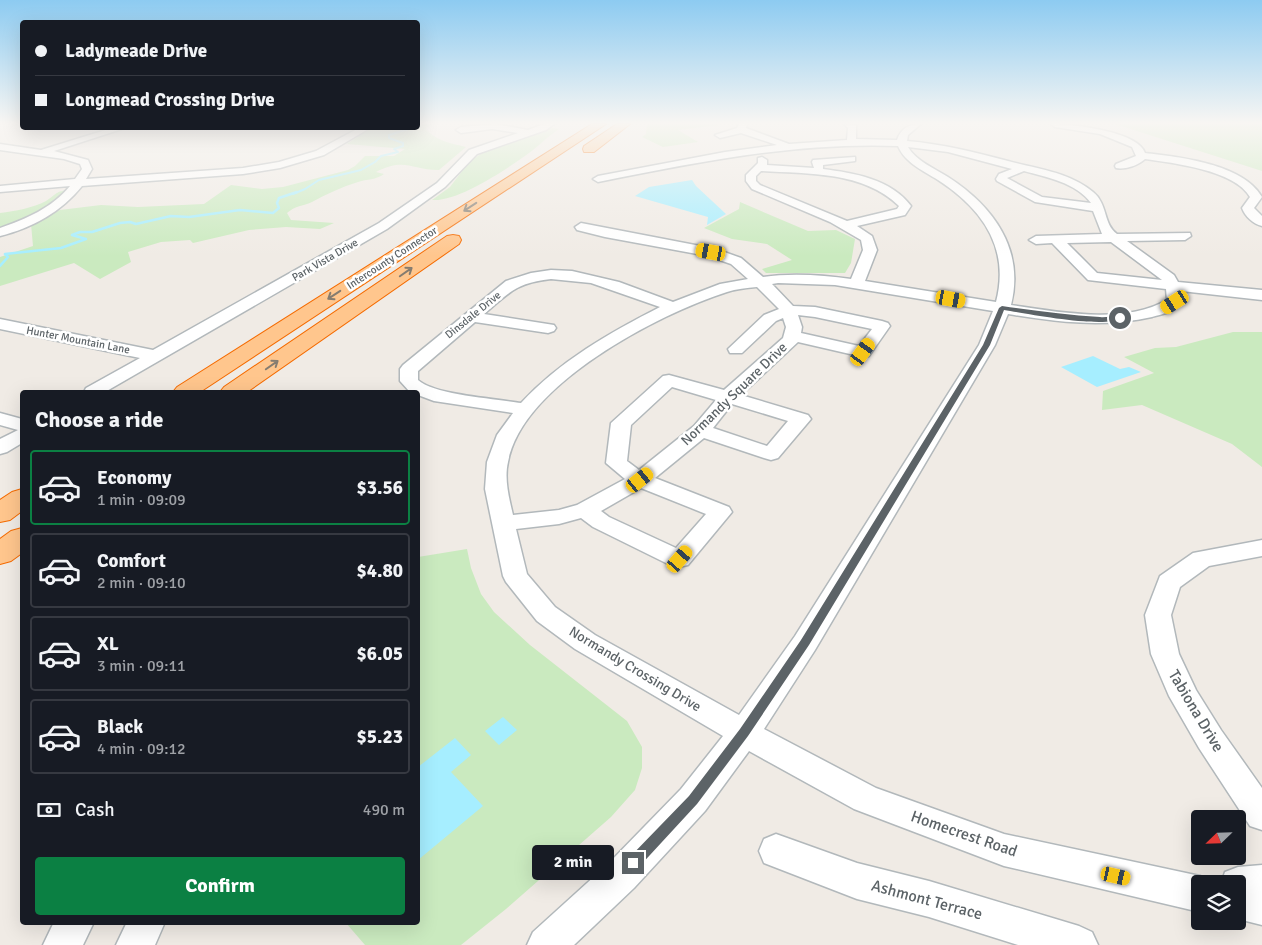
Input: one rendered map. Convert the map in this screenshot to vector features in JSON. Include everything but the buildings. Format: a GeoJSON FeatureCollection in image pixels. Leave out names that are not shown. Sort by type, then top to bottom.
{"type":"FeatureCollection","features":[{"type":"Feature","properties":{"kind":"highway","name":"Intercounty Connector"},"geometry":{"type":"LineString","coordinates":[[188,390],[545,168]]}},
{"type":"Feature","properties":{"kind":"highway","name":"Intercounty Connector"},"geometry":{"type":"LineString","coordinates":[[235,390],[523,194]]}},
{"type":"Feature","properties":{"kind":"highway"},"geometry":{"type":"LineString","coordinates":[[0,513],[20,499]]}},
{"type":"Feature","properties":{"kind":"highway"},"geometry":{"type":"LineString","coordinates":[[0,554],[20,539]]}},
{"type":"Feature","properties":{"kind":"street"},"geometry":{"type":"LineString","coordinates":[[0,232],[52,209],[70,196],[81,182],[86,168]]}},
{"type":"Feature","properties":{"kind":"street"},"geometry":{"type":"LineString","coordinates":[[0,189],[263,168]]}},
{"type":"Feature","properties":{"kind":"street","name":"Park Vista Drive"},"geometry":{"type":"LineString","coordinates":[[96,390],[383,226],[441,185],[456,168]]}},
{"type":"Feature","properties":{"kind":"street"},"geometry":{"type":"LineString","coordinates":[[598,179],[657,168]]}},
{"type":"Feature","properties":{"kind":"street"},"geometry":{"type":"LineString","coordinates":[[758,168],[751,175],[751,181],[756,187],[846,225],[867,239],[870,250],[857,283]]}},
{"type":"Feature","properties":{"kind":"street"},"geometry":{"type":"LineString","coordinates":[[760,168],[821,172],[872,182],[900,199],[905,206],[901,212],[846,225]]}},
{"type":"Feature","properties":{"kind":"street"},"geometry":{"type":"LineString","coordinates":[[819,168],[821,172]]}},
{"type":"Feature","properties":{"kind":"street"},"geometry":{"type":"LineString","coordinates":[[546,945],[621,876],[693,800],[744,733],[805,643],[878,526],[986,345],[1002,308],[1008,279],[1007,259],[988,218],[949,182],[927,168]]}},
{"type":"Feature","properties":{"kind":"street"},"geometry":{"type":"LineString","coordinates":[[1023,168],[1078,187],[1092,196],[1099,208],[1101,225],[1113,238],[1151,263],[1169,278],[1173,285]]}},
{"type":"Feature","properties":{"kind":"street"},"geometry":{"type":"LineString","coordinates":[[1023,168],[1002,176],[1001,179],[1039,200],[1099,208]]}},
{"type":"Feature","properties":{"kind":"street"},"geometry":{"type":"LineString","coordinates":[[1203,168],[1248,184],[1256,192],[1256,197],[1248,208],[1250,213],[1262,222]]}},
{"type":"Feature","properties":{"kind":"street"},"geometry":{"type":"LineString","coordinates":[[582,227],[605,234],[723,256],[736,262],[767,288],[789,310]]}},
{"type":"Feature","properties":{"kind":"street"},"geometry":{"type":"LineString","coordinates":[[1036,240],[1184,236]]}},
{"type":"Feature","properties":{"kind":"street"},"geometry":{"type":"LineString","coordinates":[[1056,240],[1093,277],[1259,292]]}},
{"type":"Feature","properties":{"kind":"street","name":"Dinsdale Drive"},"geometry":{"type":"LineString","coordinates":[[420,390],[409,381],[409,369],[511,284],[542,275],[569,276],[607,283],[673,308]]}},
{"type":"Feature","properties":{"kind":"street","name":"Normandy Crossing Drive"},"geometry":{"type":"LineString","coordinates":[[744,733],[585,642],[546,614],[515,576],[496,489],[497,462],[507,435],[526,409],[546,387],[590,353],[625,331],[673,308],[725,287],[757,280],[810,279],[857,283],[1002,308],[1078,318],[1104,319],[1136,316],[1161,310],[1175,302],[1173,285]]}},
{"type":"Feature","properties":{"kind":"street"},"geometry":{"type":"LineString","coordinates":[[736,349],[770,318],[789,310],[814,312],[882,326],[863,352],[792,336]]}},
{"type":"Feature","properties":{"kind":"street","name":"Normandy Square Drive"},"geometry":{"type":"LineString","coordinates":[[503,523],[559,516],[585,510],[640,480],[701,430],[728,397],[791,340],[794,327],[789,310]]}},
{"type":"Feature","properties":{"kind":"street"},"geometry":{"type":"LineString","coordinates":[[471,317],[548,328]]}},
{"type":"Feature","properties":{"kind":"street","name":"Hunter Mountain Lane"},"geometry":{"type":"LineString","coordinates":[[0,324],[156,356]]}},
{"type":"Feature","properties":{"kind":"street"},"geometry":{"type":"LineString","coordinates":[[585,510],[601,522],[680,559],[721,512],[640,480],[616,463],[621,423],[669,380],[801,419],[771,454],[701,430]]}},
{"type":"Feature","properties":{"kind":"street","name":"Dinsdale Drive"},"geometry":{"type":"LineString","coordinates":[[420,390],[434,395],[526,409]]}},
{"type":"Feature","properties":{"kind":"street"},"geometry":{"type":"LineString","coordinates":[[0,419],[20,424]]}},
{"type":"Feature","properties":{"kind":"street"},"geometry":{"type":"LineString","coordinates":[[0,448],[20,435]]}},
{"type":"Feature","properties":{"kind":"street","name":"Tabiona Drive"},"geometry":{"type":"LineString","coordinates":[[1262,548],[1239,549],[1197,560],[1178,574],[1162,592],[1158,620],[1158,634],[1162,651],[1185,699],[1262,815]]}},
{"type":"Feature","properties":{"kind":"street","name":"Homecrest Road"},"geometry":{"type":"LineString","coordinates":[[744,733],[866,799],[1004,850],[1191,892]]}},
{"type":"Feature","properties":{"kind":"street","name":"Ashmont Terrace"},"geometry":{"type":"LineString","coordinates":[[776,851],[857,881],[929,899],[1079,945]]}},
{"type":"Feature","properties":{"kind":"street"},"geometry":{"type":"LineString","coordinates":[[1246,884],[1262,883]]}},
{"type":"Feature","properties":{"kind":"street"},"geometry":{"type":"LineString","coordinates":[[1246,903],[1262,907]]}},
{"type":"Feature","properties":{"kind":"street"},"geometry":{"type":"LineString","coordinates":[[62,945],[74,925]]}},
{"type":"Feature","properties":{"kind":"street"},"geometry":{"type":"LineString","coordinates":[[135,945],[145,925]]}},
{"type":"Feature","properties":{"kind":"green space"},"geometry":{"type":"Polygon","coordinates":[[[351,168],[386,168],[376,172],[384,174],[381,176],[340,188],[309,204],[294,208],[287,213],[291,220],[334,223],[320,229],[286,227],[249,230],[193,243],[190,240],[161,242],[128,252],[131,262],[100,279],[74,263],[0,286],[0,257],[33,246],[31,224],[60,210],[101,205],[138,207],[204,204],[231,185],[262,189],[283,187],[351,168]]]}},
{"type":"Feature","properties":{"kind":"green space"},"geometry":{"type":"Polygon","coordinates":[[[424,168],[441,168],[439,170],[424,168]]]}},
{"type":"Feature","properties":{"kind":"green space"},"geometry":{"type":"Polygon","coordinates":[[[464,168],[506,168],[482,183],[455,196],[432,200],[450,187],[464,168]]]}},
{"type":"Feature","properties":{"kind":"green space"},"geometry":{"type":"Polygon","coordinates":[[[70,190],[47,209],[0,228],[0,213],[35,206],[59,192],[70,190]]]}},
{"type":"Feature","properties":{"kind":"green space"},"geometry":{"type":"Polygon","coordinates":[[[740,202],[808,231],[836,230],[855,239],[851,263],[845,273],[766,273],[762,269],[792,260],[767,244],[732,239],[704,228],[739,209],[740,202]]]}},
{"type":"Feature","properties":{"kind":"green space"},"geometry":{"type":"Polygon","coordinates":[[[1233,332],[1262,332],[1262,467],[1232,444],[1142,405],[1102,410],[1103,391],[1154,373],[1124,357],[1155,348],[1176,347],[1233,332]]]}},
{"type":"Feature","properties":{"kind":"green space"},"geometry":{"type":"Polygon","coordinates":[[[467,549],[471,568],[481,594],[494,612],[530,645],[627,721],[642,747],[642,768],[635,790],[611,817],[506,909],[461,945],[365,945],[348,925],[420,925],[420,557],[467,549]]]}},
{"type":"Feature","properties":{"kind":"water"},"geometry":{"type":"Polygon","coordinates":[[[692,180],[726,214],[707,225],[708,217],[635,196],[649,187],[692,180]]]}},
{"type":"Feature","properties":{"kind":"water"},"geometry":{"type":"Polygon","coordinates":[[[1093,356],[1120,369],[1129,367],[1141,372],[1097,387],[1061,367],[1093,356]]]}},
{"type":"Feature","properties":{"kind":"water"},"geometry":{"type":"Polygon","coordinates":[[[503,717],[517,730],[499,745],[485,731],[503,717]]]}},
{"type":"Feature","properties":{"kind":"water"},"geometry":{"type":"Polygon","coordinates":[[[455,738],[471,755],[451,772],[483,806],[420,858],[420,765],[455,738]]]}},
{"type":"Feature","properties":{"kind":"waterway"},"geometry":{"type":"LineString","coordinates":[[293,194],[319,180],[364,168]]}},
{"type":"Feature","properties":{"kind":"waterway"},"geometry":{"type":"LineString","coordinates":[[0,266],[8,257],[5,254],[61,248],[86,239],[72,235],[80,232],[92,232],[120,223],[130,222],[136,224],[171,216],[189,217],[240,210],[273,213],[279,208],[277,203],[279,198],[297,192]]}},
{"type":"Feature","properties":{"kind":"route"},"geometry":{"type":"LineString","coordinates":[[633,863],[693,800],[744,733],[805,643],[878,526],[986,345],[1002,308],[1061,317],[1120,318]]}}]}
